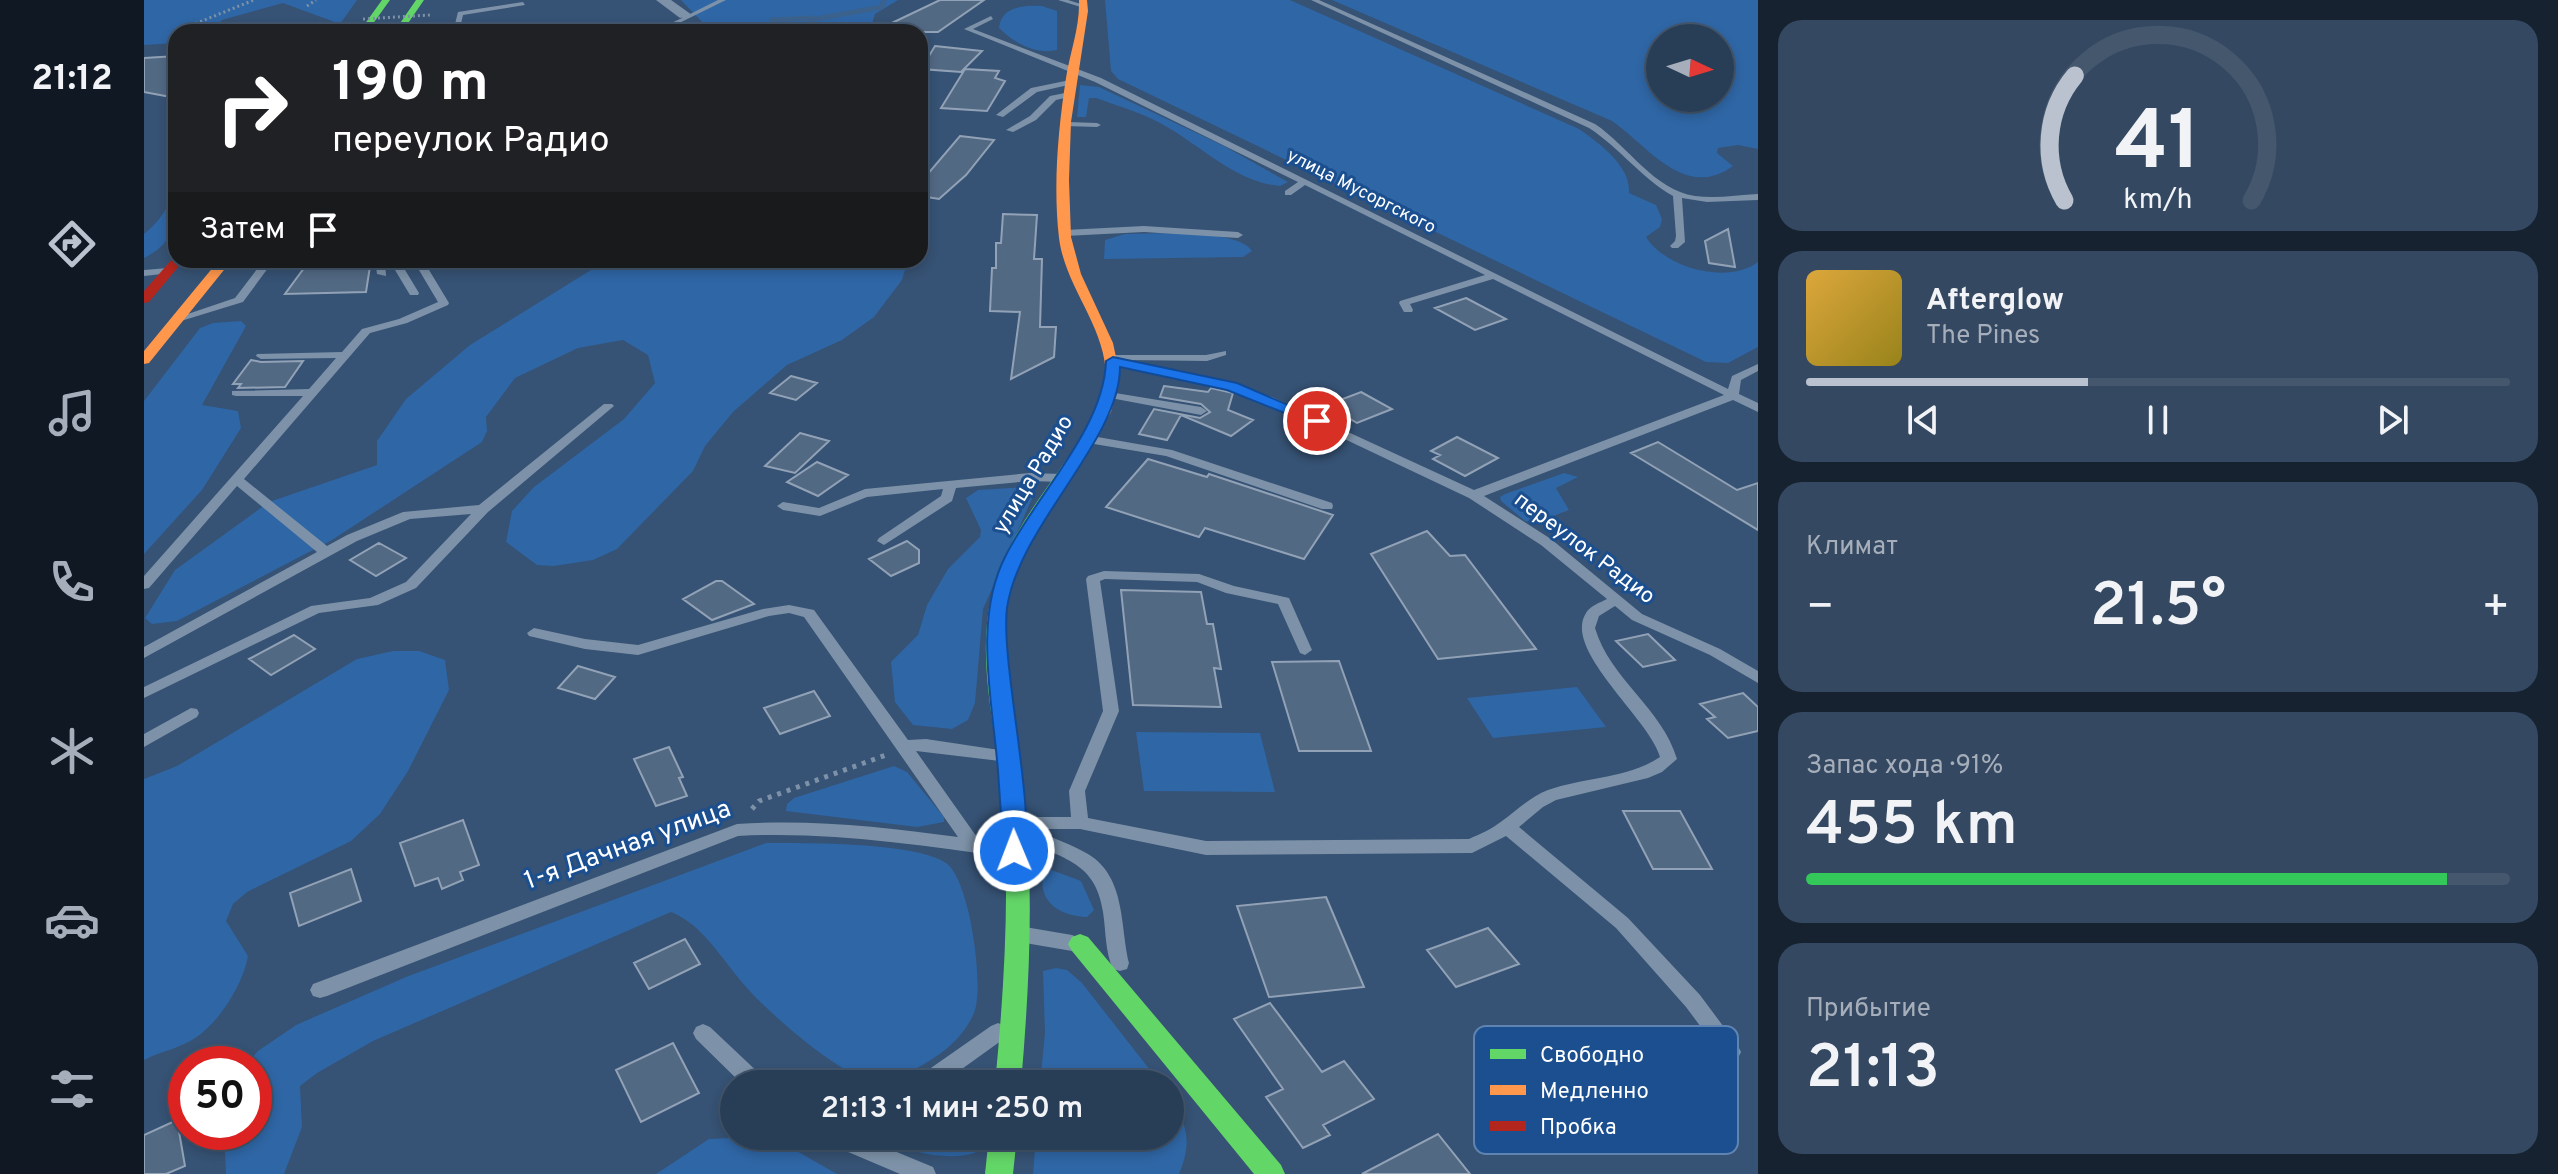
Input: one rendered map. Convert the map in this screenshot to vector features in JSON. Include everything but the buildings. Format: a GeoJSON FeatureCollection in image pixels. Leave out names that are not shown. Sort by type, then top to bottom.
{"type":"FeatureCollection","features":[{"type":"Feature","properties":{"kind":"main road"},"geometry":{"type":"LineString","coordinates":[[364,24],[386,0]]}},
{"type":"Feature","properties":{"kind":"main road"},"geometry":{"type":"LineString","coordinates":[[1083,3],[1084,30],[1071,82],[1065,233],[1071,273],[1113,359]]}},
{"type":"Feature","properties":{"kind":"main road"},"geometry":{"type":"LineString","coordinates":[[407,24],[425,8]]}},
{"type":"Feature","properties":{"kind":"main road"},"geometry":{"type":"LineString","coordinates":[[144,299],[172,268]]}},
{"type":"Feature","properties":{"kind":"main road"},"geometry":{"type":"LineString","coordinates":[[144,360],[219,268]]}},
{"type":"Feature","properties":{"kind":"main road","name":"улица Радио"},"geometry":{"type":"LineString","coordinates":[[1009,1070],[1018,934],[1015,823],[999,677],[998,608],[1014,556],[1086,439],[1108,395],[1115,373],[1113,359]]}},
{"type":"Feature","properties":{"kind":"main road"},"geometry":{"type":"LineString","coordinates":[[1080,944],[1258,1166]]}},
{"type":"Feature","properties":{"kind":"main road"},"geometry":{"type":"LineString","coordinates":[[999,1174],[1002,1150]]}},
{"type":"Feature","properties":{"kind":"street"},"geometry":{"type":"LineString","coordinates":[[662,0],[685,17]]}},
{"type":"Feature","properties":{"kind":"lane"},"geometry":{"type":"LineString","coordinates":[[671,24],[723,0]]}},
{"type":"Feature","properties":{"kind":"lane"},"geometry":{"type":"LineString","coordinates":[[1061,0],[1083,3]]}},
{"type":"Feature","properties":{"kind":"lane"},"geometry":{"type":"LineString","coordinates":[[1314,0],[1611,136],[1639,165],[1677,194],[1703,199],[1758,197]]}},
{"type":"Feature","properties":{"kind":"lane"},"geometry":{"type":"LineString","coordinates":[[458,24],[460,13],[523,4]]}},
{"type":"Feature","properties":{"kind":"lane"},"geometry":{"type":"LineString","coordinates":[[953,28],[967,29],[991,18]]}},
{"type":"Feature","properties":{"kind":"lane","name":"улица Мусоргского"},"geometry":{"type":"LineString","coordinates":[[967,29],[1071,82],[1493,276],[1758,408]]}},
{"type":"Feature","properties":{"kind":"lane"},"geometry":{"type":"LineString","coordinates":[[1000,115],[1034,90],[1071,82]]}},
{"type":"Feature","properties":{"kind":"lane"},"geometry":{"type":"LineString","coordinates":[[1010,130],[1033,118],[1071,82]]}},
{"type":"Feature","properties":{"kind":"lane"},"geometry":{"type":"LineString","coordinates":[[1068,124],[1097,125]]}},
{"type":"Feature","properties":{"kind":"lane"},"geometry":{"type":"LineString","coordinates":[[1297,187],[1308,197]]}},
{"type":"Feature","properties":{"kind":"lane"},"geometry":{"type":"LineString","coordinates":[[1675,246],[1681,236],[1677,194]]}},
{"type":"Feature","properties":{"kind":"lane"},"geometry":{"type":"LineString","coordinates":[[1065,233],[1144,229],[1238,235]]}},
{"type":"Feature","properties":{"kind":"lane"},"geometry":{"type":"LineString","coordinates":[[144,273],[168,267]]}},
{"type":"Feature","properties":{"kind":"lane"},"geometry":{"type":"LineString","coordinates":[[178,319],[239,300],[263,268]]}},
{"type":"Feature","properties":{"kind":"lane"},"geometry":{"type":"LineString","coordinates":[[381,268],[382,274]]}},
{"type":"Feature","properties":{"kind":"lane"},"geometry":{"type":"LineString","coordinates":[[399,268],[414,293]]}},
{"type":"Feature","properties":{"kind":"lane"},"geometry":{"type":"LineString","coordinates":[[144,585],[341,355],[366,331],[403,321],[444,303],[423,268]]}},
{"type":"Feature","properties":{"kind":"lane"},"geometry":{"type":"LineString","coordinates":[[1408,310],[1403,305],[1407,301],[1493,276]]}},
{"type":"Feature","properties":{"kind":"lane"},"geometry":{"type":"LineString","coordinates":[[1113,359],[1207,358],[1222,353]]}},
{"type":"Feature","properties":{"kind":"lane"},"geometry":{"type":"LineString","coordinates":[[261,356],[341,355]]}},
{"type":"Feature","properties":{"kind":"lane","name":"переулок Радио"},"geometry":{"type":"LineString","coordinates":[[1113,359],[1219,383],[1268,399],[1474,495],[1546,542],[1637,617],[1715,652],[1758,678]]}},
{"type":"Feature","properties":{"kind":"lane"},"geometry":{"type":"LineString","coordinates":[[1474,495],[1733,396],[1736,378],[1758,367]]}},
{"type":"Feature","properties":{"kind":"lane"},"geometry":{"type":"LineString","coordinates":[[236,393],[310,392]]}},
{"type":"Feature","properties":{"kind":"lane"},"geometry":{"type":"LineString","coordinates":[[1108,395],[1201,411]]}},
{"type":"Feature","properties":{"kind":"lane"},"geometry":{"type":"LineString","coordinates":[[144,693],[316,609],[373,602],[411,585],[483,509],[608,406]]}},
{"type":"Feature","properties":{"kind":"lane"},"geometry":{"type":"LineString","coordinates":[[1086,439],[1168,453],[1327,506]]}},
{"type":"Feature","properties":{"kind":"lane"},"geometry":{"type":"LineString","coordinates":[[783,506],[820,512],[865,493],[1030,477],[1061,478]]}},
{"type":"Feature","properties":{"kind":"lane"},"geometry":{"type":"LineString","coordinates":[[236,479],[326,552]]}},
{"type":"Feature","properties":{"kind":"lane"},"geometry":{"type":"LineString","coordinates":[[884,541],[947,498],[950,487]]}},
{"type":"Feature","properties":{"kind":"lane"},"geometry":{"type":"LineString","coordinates":[[144,653],[326,552],[408,515],[483,509]]}},
{"type":"Feature","properties":{"kind":"lane"},"geometry":{"type":"LineString","coordinates":[[1080,823],[1077,791],[1111,711],[1093,579],[1104,575],[1199,578],[1231,590],[1272,595],[1284,601],[1305,650]]}},
{"type":"Feature","properties":{"kind":"lane"},"geometry":{"type":"LineString","coordinates":[[1015,823],[1080,823],[1206,848],[1472,846],[1507,827],[1522,812],[1551,795],[1616,781],[1669,759],[1669,753],[1656,732],[1610,672],[1588,634],[1587,624],[1593,613],[1614,601]]}},
{"type":"Feature","properties":{"kind":"lane"},"geometry":{"type":"LineString","coordinates":[[534,633],[585,644],[638,650],[768,612],[789,609],[809,613],[974,846]]}},
{"type":"Feature","properties":{"kind":"lane"},"geometry":{"type":"LineString","coordinates":[[144,741],[191,713]]}},
{"type":"Feature","properties":{"kind":"lane"},"geometry":{"type":"LineString","coordinates":[[905,747],[926,745],[1006,755]]}},
{"type":"Feature","properties":{"kind":"lane"},"geometry":{"type":"LineString","coordinates":[[1015,823],[1039,840],[1073,856],[1101,878],[1110,900],[1113,937],[1131,1006]]}},
{"type":"Feature","properties":{"kind":"lane","name":"1-я Дачная улица"},"geometry":{"type":"LineString","coordinates":[[320,990],[737,830],[799,827],[868,831],[1014,851]]}},
{"type":"Feature","properties":{"kind":"lane"},"geometry":{"type":"LineString","coordinates":[[1507,827],[1622,923],[1712,1026]]}},
{"type":"Feature","properties":{"kind":"lane"},"geometry":{"type":"LineString","coordinates":[[1018,934],[1080,944]]}},
{"type":"Feature","properties":{"kind":"lane"},"geometry":{"type":"LineString","coordinates":[[949,1070],[1014,1020]]}},
{"type":"Feature","properties":{"kind":"lane"},"geometry":{"type":"LineString","coordinates":[[703,1033],[741,1070]]}},
{"type":"Feature","properties":{"kind":"lane"},"geometry":{"type":"LineString","coordinates":[[868,1150],[925,1174]]}},
{"type":"Feature","properties":{"kind":"path"},"geometry":{"type":"LineString","coordinates":[[194,24],[254,0]]}},
{"type":"Feature","properties":{"kind":"path"},"geometry":{"type":"LineString","coordinates":[[307,6],[316,0]]}},
{"type":"Feature","properties":{"kind":"path"},"geometry":{"type":"LineString","coordinates":[[367,24],[425,8]]}},
{"type":"Feature","properties":{"kind":"path"},"geometry":{"type":"LineString","coordinates":[[737,830],[744,816],[759,801],[905,747]]}},
{"type":"Feature","properties":{"kind":"shaded area"},"geometry":{"type":"Polygon","coordinates":[[[144,0],[357,0],[340,24],[283,3],[222,20],[219,24],[168,24],[168,44],[144,45],[144,0]]]}},
{"type":"Feature","properties":{"kind":"shaded area"},"geometry":{"type":"Polygon","coordinates":[[[681,0],[898,0],[875,14],[872,24],[703,23],[681,0]]]}},
{"type":"Feature","properties":{"kind":"shaded area"},"geometry":{"type":"Polygon","coordinates":[[[1105,0],[1290,0],[1579,129],[1605,149],[1620,166],[1629,193],[1656,205],[1662,219],[1660,227],[1646,237],[1667,257],[1682,265],[1714,272],[1745,269],[1758,262],[1758,347],[1728,363],[1706,362],[1118,79],[1111,71],[1105,0]]]}},
{"type":"Feature","properties":{"kind":"shaded area"},"geometry":{"type":"Polygon","coordinates":[[[1332,0],[1758,0],[1758,149],[1738,145],[1718,148],[1717,153],[1733,166],[1715,175],[1699,177],[1683,174],[1653,155],[1612,121],[1332,0]]]}},
{"type":"Feature","properties":{"kind":"shaded area"},"geometry":{"type":"Polygon","coordinates":[[[1042,6],[1057,11],[1057,50],[1041,51],[1026,46],[999,28],[1009,11],[1042,6]]]}},
{"type":"Feature","properties":{"kind":"shaded area"},"geometry":{"type":"Polygon","coordinates":[[[1080,85],[1099,87],[1224,146],[1288,182],[1280,186],[1246,177],[1170,128],[1096,98],[1089,98],[1086,117],[1077,117],[1080,85]]]}},
{"type":"Feature","properties":{"kind":"shaded area"},"geometry":{"type":"Polygon","coordinates":[[[168,205],[168,238],[144,258],[144,234],[168,205]]]}},
{"type":"Feature","properties":{"kind":"shaded area"},"geometry":{"type":"Polygon","coordinates":[[[1125,234],[1212,236],[1230,239],[1252,251],[1243,257],[1104,259],[1105,240],[1125,234]]]}},
{"type":"Feature","properties":{"kind":"shaded area"},"geometry":{"type":"Polygon","coordinates":[[[594,268],[906,268],[902,280],[874,317],[842,340],[787,365],[733,412],[705,446],[693,471],[617,549],[593,560],[554,566],[537,565],[506,542],[512,511],[534,487],[624,419],[655,383],[648,355],[623,340],[578,348],[515,378],[486,417],[487,431],[482,442],[332,540],[177,621],[152,624],[145,618],[175,570],[269,502],[377,465],[377,441],[406,399],[470,345],[594,268]]]}},
{"type":"Feature","properties":{"kind":"shaded area"},"geometry":{"type":"Polygon","coordinates":[[[241,321],[246,326],[202,405],[238,411],[241,428],[202,490],[144,554],[144,401],[200,328],[213,323],[241,321]]]}},
{"type":"Feature","properties":{"kind":"shaded area"},"geometry":{"type":"Polygon","coordinates":[[[1564,473],[1578,477],[1556,488],[1569,510],[1538,522],[1525,521],[1501,501],[1500,497],[1505,494],[1564,473]]]}},
{"type":"Feature","properties":{"kind":"shaded area"},"geometry":{"type":"Polygon","coordinates":[[[1024,487],[1034,490],[1034,494],[983,609],[975,703],[968,720],[952,729],[913,725],[895,702],[891,662],[918,635],[927,605],[948,569],[980,537],[981,530],[966,498],[978,490],[1024,487]]]}},
{"type":"Feature","properties":{"kind":"shaded area"},"geometry":{"type":"Polygon","coordinates":[[[393,651],[419,651],[445,660],[449,690],[408,771],[380,814],[351,841],[247,892],[233,904],[226,921],[248,956],[235,991],[220,1014],[202,1033],[179,1046],[168,1046],[168,1050],[144,1060],[144,779],[177,766],[357,659],[393,651]]]}},
{"type":"Feature","properties":{"kind":"shaded area"},"geometry":{"type":"Polygon","coordinates":[[[1577,687],[1606,727],[1493,738],[1467,698],[1577,687]]]}},
{"type":"Feature","properties":{"kind":"shaded area"},"geometry":{"type":"Polygon","coordinates":[[[1136,732],[1260,733],[1275,792],[1144,791],[1136,732]]]}},
{"type":"Feature","properties":{"kind":"shaded area"},"geometry":{"type":"Polygon","coordinates":[[[894,766],[907,772],[944,817],[944,822],[917,827],[786,811],[787,804],[794,798],[894,766]]]}},
{"type":"Feature","properties":{"kind":"shaded area"},"geometry":{"type":"Polygon","coordinates":[[[766,843],[886,847],[931,856],[946,863],[955,873],[968,911],[978,981],[977,1000],[969,1023],[941,1053],[913,1070],[846,1070],[783,1023],[747,988],[694,926],[671,912],[373,1041],[317,1073],[300,1086],[302,1127],[284,1174],[226,1174],[225,1150],[272,1150],[272,1046],[265,1046],[296,1025],[406,977],[766,843]]]}},
{"type":"Feature","properties":{"kind":"shaded area"},"geometry":{"type":"Polygon","coordinates":[[[1046,868],[1081,881],[1094,910],[1087,917],[1067,914],[1051,904],[1043,888],[1046,868]]]}},
{"type":"Feature","properties":{"kind":"shaded area"},"geometry":{"type":"Polygon","coordinates":[[[1056,968],[1067,970],[1082,983],[1150,1070],[1041,1070],[1045,1033],[1043,971],[1056,968]]]}},
{"type":"Feature","properties":{"kind":"shaded area"},"geometry":{"type":"Polygon","coordinates":[[[1184,1126],[1186,1153],[1179,1174],[1033,1174],[1035,1150],[1184,1150],[1184,1126]]]}},
{"type":"Feature","properties":{"kind":"shaded area"},"geometry":{"type":"Polygon","coordinates":[[[720,1138],[720,1150],[795,1150],[837,1174],[656,1174],[709,1139],[720,1138]]]}},
{"type":"Feature","properties":{"kind":"shaded area"},"geometry":{"type":"Polygon","coordinates":[[[914,1150],[976,1150],[975,1153],[954,1156],[914,1150]]]}},
{"type":"Feature","properties":{"kind":"waterway"},"geometry":{"type":"LineString","coordinates":[[807,24],[816,19],[882,7],[884,0]]}},
{"type":"Feature","properties":{"kind":"waterway"},"geometry":{"type":"LineString","coordinates":[[772,20],[813,18]]}},
{"type":"Feature","properties":{"kind":"traffic: fast"},"geometry":{"type":"LineString","coordinates":[[369,24],[386,0]]}},
{"type":"Feature","properties":{"kind":"traffic: fast"},"geometry":{"type":"LineString","coordinates":[[404,24],[420,0]]}},
{"type":"Feature","properties":{"kind":"traffic: fast"},"geometry":{"type":"LineString","coordinates":[[1009,1070],[1018,909],[1014,804],[996,657],[998,609],[1016,553],[1068,469]]}},
{"type":"Feature","properties":{"kind":"traffic: fast"},"geometry":{"type":"LineString","coordinates":[[1080,944],[1271,1174]]}},
{"type":"Feature","properties":{"kind":"traffic: fast"},"geometry":{"type":"LineString","coordinates":[[999,1174],[1002,1150]]}},
{"type":"Feature","properties":{"kind":"traffic: slow"},"geometry":{"type":"LineString","coordinates":[[1068,469],[1090,437],[1109,400],[1113,376],[1106,343],[1074,274],[1065,237],[1063,180],[1066,122],[1083,22],[1083,0]]}},
{"type":"Feature","properties":{"kind":"traffic: slow"},"geometry":{"type":"LineString","coordinates":[[144,360],[219,268]]}},
{"type":"Feature","properties":{"kind":"traffic: jam"},"geometry":{"type":"LineString","coordinates":[[144,299],[171,268]]}},
{"type":"Feature","properties":{"kind":"route"},"geometry":{"type":"LineString","coordinates":[[1014,851],[1015,823],[999,677],[998,608],[1014,556],[1086,439],[1113,387],[1113,361],[1232,386],[1317,421]]}}]}
